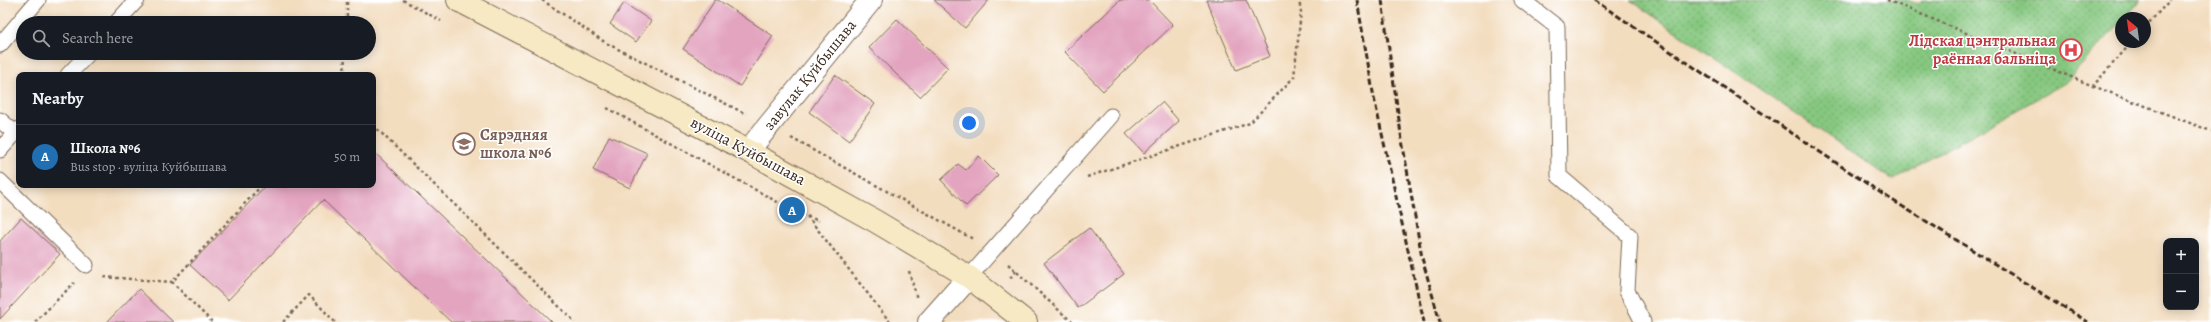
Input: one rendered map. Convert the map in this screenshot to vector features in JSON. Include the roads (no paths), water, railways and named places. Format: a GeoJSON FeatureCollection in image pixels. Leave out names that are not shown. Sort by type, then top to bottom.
{"type":"FeatureCollection","features":[{"type":"Feature","properties":{"kind":"main road","name":"вуліца Куйбышава"},"geometry":{"type":"LineString","coordinates":[[458,0],[748,151],[875,221],[969,277],[1026,322]]}},
{"type":"Feature","properties":{"kind":"street","name":"завулак Куйбышава"},"geometry":{"type":"LineString","coordinates":[[748,151],[871,0]]}},
{"type":"Feature","properties":{"kind":"street"},"geometry":{"type":"LineString","coordinates":[[932,319],[969,277]]}},
{"type":"Feature","properties":{"kind":"lane"},"geometry":{"type":"LineString","coordinates":[[24,16],[38,0]]}},
{"type":"Feature","properties":{"kind":"lane"},"geometry":{"type":"LineString","coordinates":[[122,16],[137,0]]}},
{"type":"Feature","properties":{"kind":"lane"},"geometry":{"type":"LineString","coordinates":[[1522,0],[1557,27],[1559,176],[1630,236],[1627,292],[1643,322]]}},
{"type":"Feature","properties":{"kind":"lane"},"geometry":{"type":"LineString","coordinates":[[0,45],[16,26]]}},
{"type":"Feature","properties":{"kind":"lane"},"geometry":{"type":"LineString","coordinates":[[71,72],[82,60]]}},
{"type":"Feature","properties":{"kind":"lane"},"geometry":{"type":"LineString","coordinates":[[969,277],[1111,116]]}},
{"type":"Feature","properties":{"kind":"lane"},"geometry":{"type":"LineString","coordinates":[[0,120],[16,130]]}},
{"type":"Feature","properties":{"kind":"lane"},"geometry":{"type":"LineString","coordinates":[[0,150],[16,132]]}},
{"type":"Feature","properties":{"kind":"lane"},"geometry":{"type":"LineString","coordinates":[[0,181],[86,265]]}},
{"type":"Feature","properties":{"kind":"railway"},"geometry":{"type":"LineString","coordinates":[[1357,0],[1374,98],[1424,322]]}},
{"type":"Feature","properties":{"kind":"railway"},"geometry":{"type":"LineString","coordinates":[[1382,0],[1401,134],[1422,258],[1440,322]]}},
{"type":"Feature","properties":{"kind":"railway"},"geometry":{"type":"LineString","coordinates":[[1594,0],[1884,195],[2088,322]]}},
{"type":"Feature","properties":{"kind":"place","name":"Лідская цэнтральная раённая бальніца"},"geometry":{"type":"Point","coordinates":[2071,50]}},
{"type":"Feature","properties":{"kind":"place","name":"Сярэдняя школа №6"},"geometry":{"type":"Point","coordinates":[464,144]}},
{"type":"Feature","properties":{"kind":"place","name":"Школа №6"},"geometry":{"type":"Point","coordinates":[792,210]}}]}
